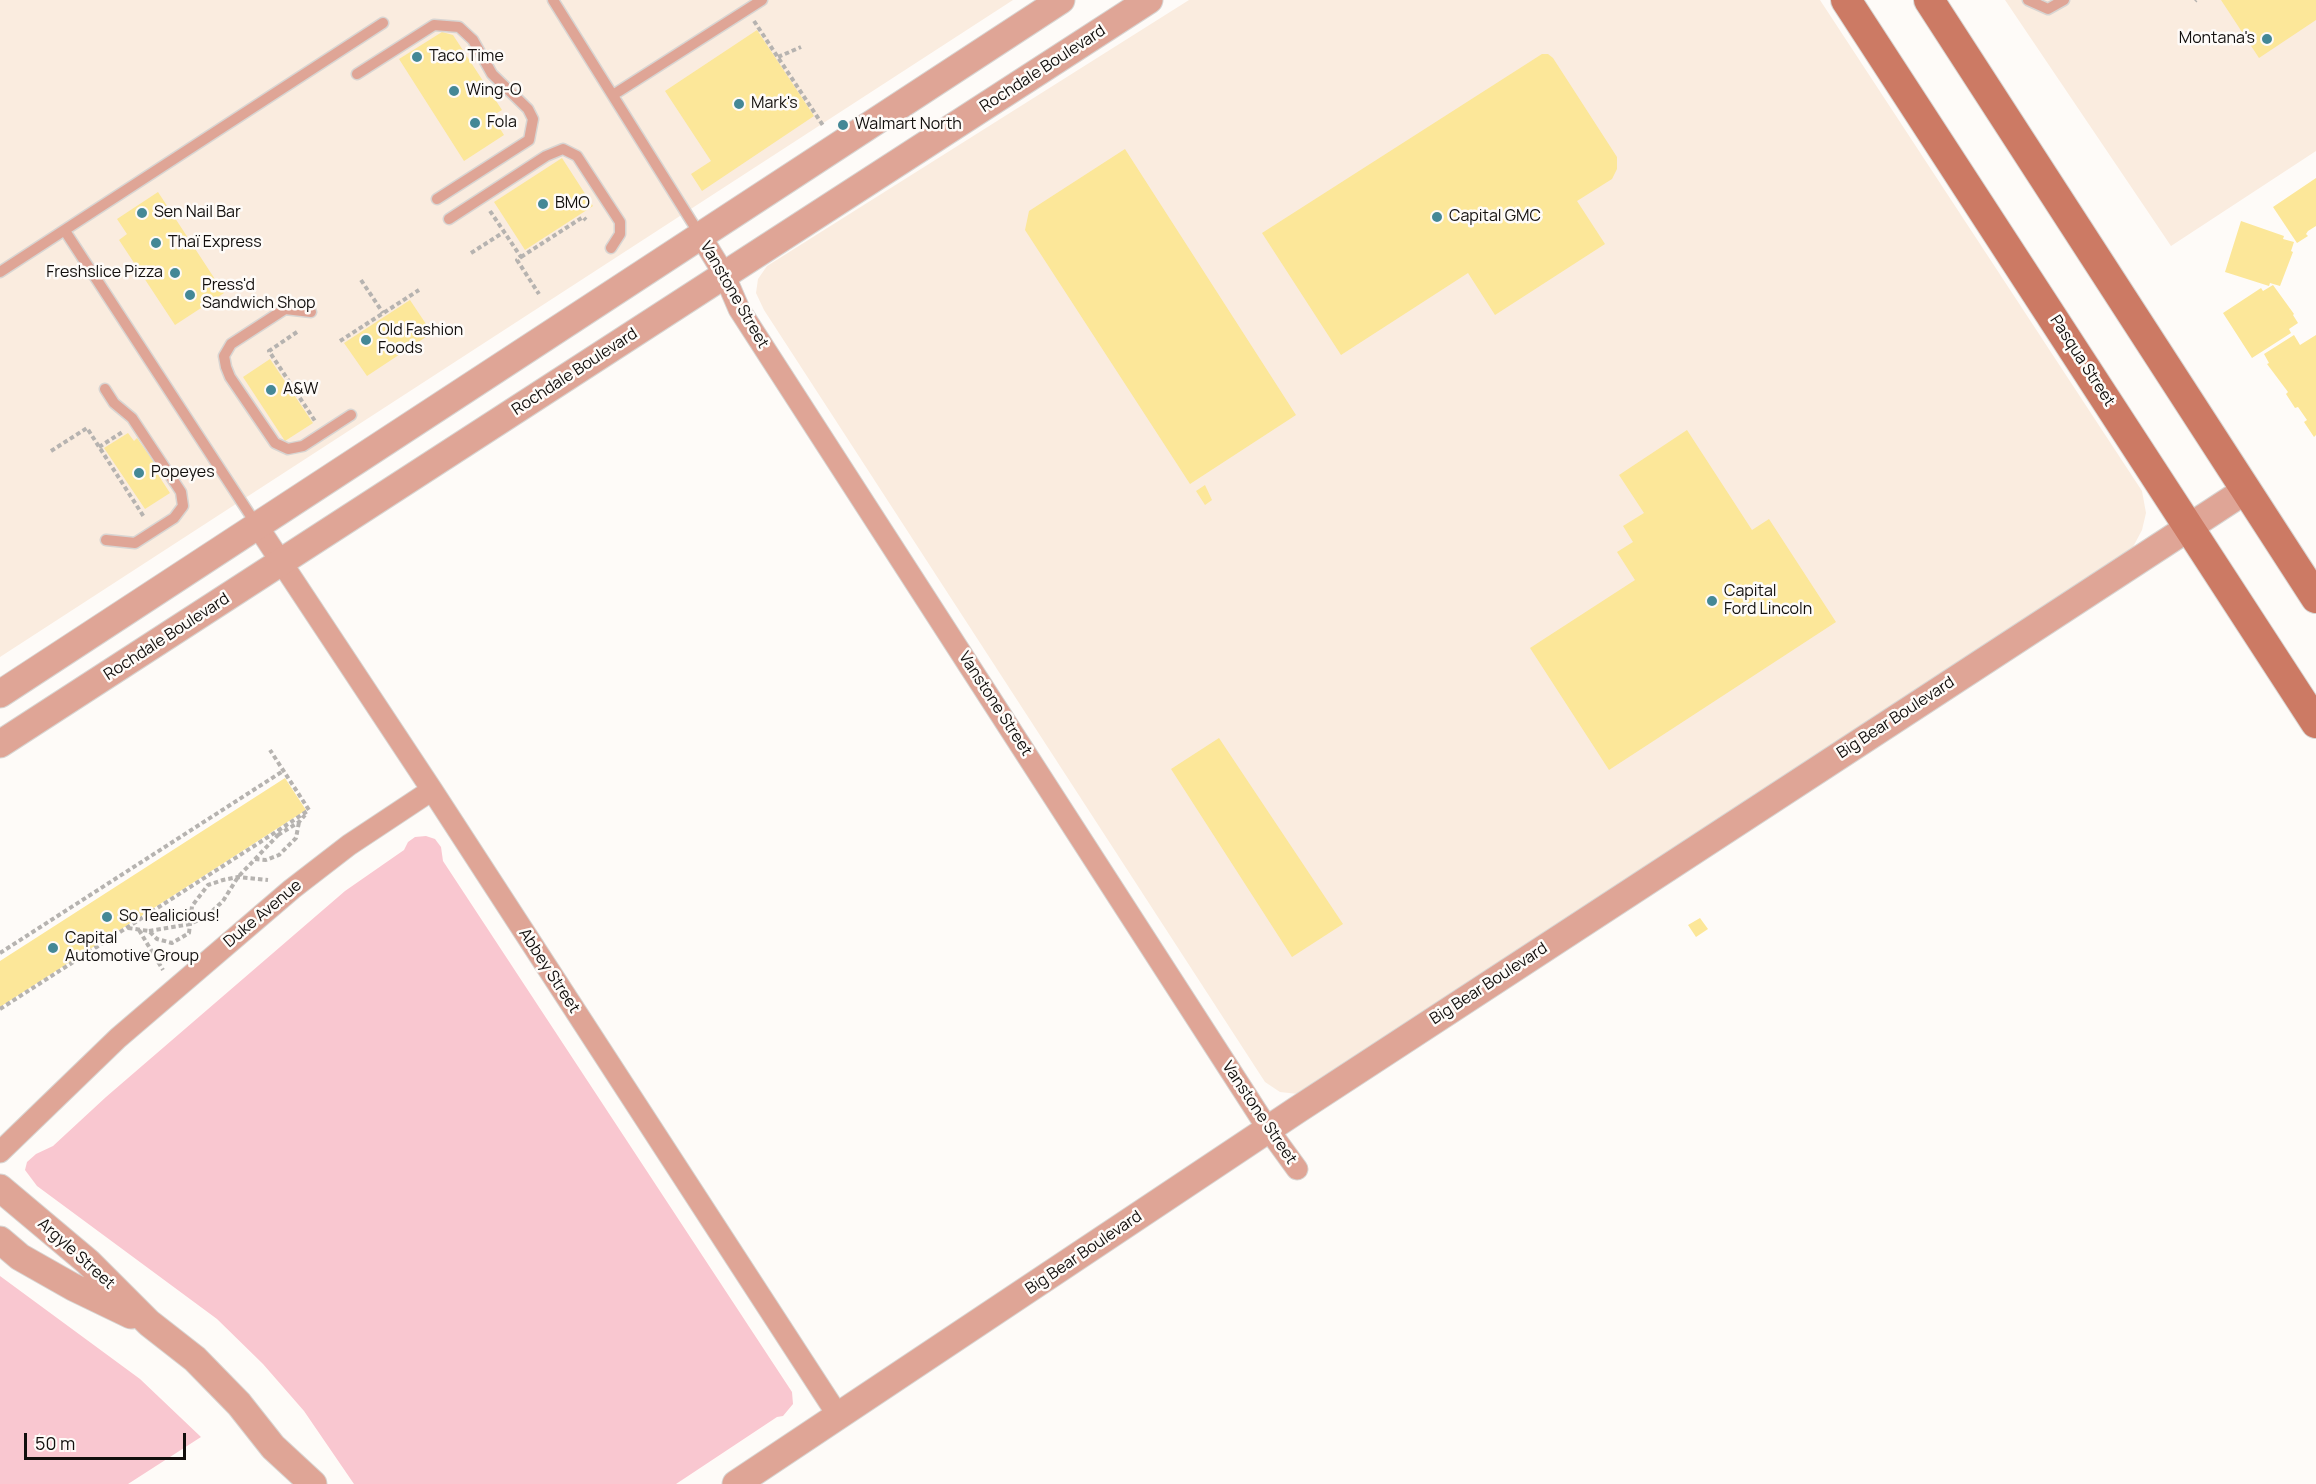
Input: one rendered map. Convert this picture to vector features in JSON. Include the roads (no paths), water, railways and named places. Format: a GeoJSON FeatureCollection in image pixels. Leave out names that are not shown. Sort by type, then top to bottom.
{"type":"FeatureCollection","features":[{"type":"Feature","properties":{"kind":"main road","name":"Pasqua Street"},"geometry":{"type":"LineString","coordinates":[[1846,0],[2316,723]]}},
{"type":"Feature","properties":{"kind":"main road"},"geometry":{"type":"LineString","coordinates":[[1929,0],[2316,598]]}},
{"type":"Feature","properties":{"kind":"street"},"geometry":{"type":"LineString","coordinates":[[0,694],[1061,0]]}},
{"type":"Feature","properties":{"kind":"street","name":"Rochdale Boulevard"},"geometry":{"type":"LineString","coordinates":[[0,744],[1149,0]]}},
{"type":"Feature","properties":{"kind":"street","name":"Vanstone Street"},"geometry":{"type":"LineString","coordinates":[[700,235],[724,274],[739,309],[1268,1129],[1297,1169]]}},
{"type":"Feature","properties":{"kind":"street","name":"Big Bear Boulevard"},"geometry":{"type":"LineString","coordinates":[[736,1484],[1268,1129],[2246,490]]}},
{"type":"Feature","properties":{"kind":"street","name":"Abbey Street"},"geometry":{"type":"LineString","coordinates":[[258,527],[432,790],[839,1417]]}},
{"type":"Feature","properties":{"kind":"street","name":"Duke Avenue"},"geometry":{"type":"LineString","coordinates":[[0,1152],[118,1038],[292,889],[349,845],[432,790]]}},
{"type":"Feature","properties":{"kind":"street","name":"Argyle Street"},"geometry":{"type":"LineString","coordinates":[[0,1188],[88,1262],[149,1323],[195,1359],[240,1404],[273,1447],[313,1484]]}},
{"type":"Feature","properties":{"kind":"street","name":"Argyle Street"},"geometry":{"type":"LineString","coordinates":[[0,1240],[20,1257],[64,1282],[149,1323]]}},
{"type":"Feature","properties":{"kind":"street","name":"Argyle Street"},"geometry":{"type":"LineString","coordinates":[[273,1447],[290,1484]]}},
{"type":"Feature","properties":{"kind":"lane"},"geometry":{"type":"LineString","coordinates":[[553,0],[700,235]]}},
{"type":"Feature","properties":{"kind":"lane"},"geometry":{"type":"LineString","coordinates":[[613,95],[762,0]]}},
{"type":"Feature","properties":{"kind":"lane"},"geometry":{"type":"LineString","coordinates":[[2028,0],[2048,9],[2064,0]]}},
{"type":"Feature","properties":{"kind":"lane"},"geometry":{"type":"LineString","coordinates":[[0,272],[383,23]]}},
{"type":"Feature","properties":{"kind":"lane"},"geometry":{"type":"LineString","coordinates":[[357,74],[434,25],[459,27],[473,40],[492,74],[528,109],[533,119],[529,140],[437,199]]}},
{"type":"Feature","properties":{"kind":"lane"},"geometry":{"type":"LineString","coordinates":[[449,219],[546,156],[563,149],[577,156],[620,222],[620,234],[611,248]]}},
{"type":"Feature","properties":{"kind":"lane"},"geometry":{"type":"LineString","coordinates":[[65,231],[258,527]]}},
{"type":"Feature","properties":{"kind":"lane"},"geometry":{"type":"LineString","coordinates":[[311,312],[285,309],[231,344],[224,356],[226,368],[275,442],[288,449],[303,446],[351,415]]}},
{"type":"Feature","properties":{"kind":"lane"},"geometry":{"type":"LineString","coordinates":[[105,389],[114,403],[132,418],[181,492],[183,506],[174,518],[135,543],[106,540]]}},
{"type":"Feature","properties":{"kind":"place","name":"Montana's"},"geometry":{"type":"Point","coordinates":[2267,39]}},
{"type":"Feature","properties":{"kind":"place","name":"Taco Time"},"geometry":{"type":"Point","coordinates":[417,57]}},
{"type":"Feature","properties":{"kind":"place","name":"Wing-O"},"geometry":{"type":"Point","coordinates":[454,91]}},
{"type":"Feature","properties":{"kind":"place","name":"Mark's"},"geometry":{"type":"Point","coordinates":[739,104]}},
{"type":"Feature","properties":{"kind":"place","name":"Fola"},"geometry":{"type":"Point","coordinates":[475,123]}},
{"type":"Feature","properties":{"kind":"place","name":"Walmart North"},"geometry":{"type":"Point","coordinates":[843,125]}},
{"type":"Feature","properties":{"kind":"place","name":"BMO"},"geometry":{"type":"Point","coordinates":[543,204]}},
{"type":"Feature","properties":{"kind":"place","name":"Sen Nail Bar"},"geometry":{"type":"Point","coordinates":[142,213]}},
{"type":"Feature","properties":{"kind":"place","name":"Capital GMC"},"geometry":{"type":"Point","coordinates":[1437,217]}},
{"type":"Feature","properties":{"kind":"place","name":"Thaï Express"},"geometry":{"type":"Point","coordinates":[156,243]}},
{"type":"Feature","properties":{"kind":"place","name":"Freshslice Pizza"},"geometry":{"type":"Point","coordinates":[175,273]}},
{"type":"Feature","properties":{"kind":"place","name":"Press'd Sandwich Shop"},"geometry":{"type":"Point","coordinates":[190,295]}},
{"type":"Feature","properties":{"kind":"place","name":"Old Fashion Foods"},"geometry":{"type":"Point","coordinates":[366,340]}},
{"type":"Feature","properties":{"kind":"place","name":"A&W"},"geometry":{"type":"Point","coordinates":[271,390]}},
{"type":"Feature","properties":{"kind":"place","name":"Popeyes"},"geometry":{"type":"Point","coordinates":[139,473]}},
{"type":"Feature","properties":{"kind":"place","name":"Capital Ford Lincoln"},"geometry":{"type":"Point","coordinates":[1712,601]}},
{"type":"Feature","properties":{"kind":"place","name":"So Tealicious!"},"geometry":{"type":"Point","coordinates":[107,917]}},
{"type":"Feature","properties":{"kind":"place","name":"Capital Automotive Group"},"geometry":{"type":"Point","coordinates":[53,948]}}]}
